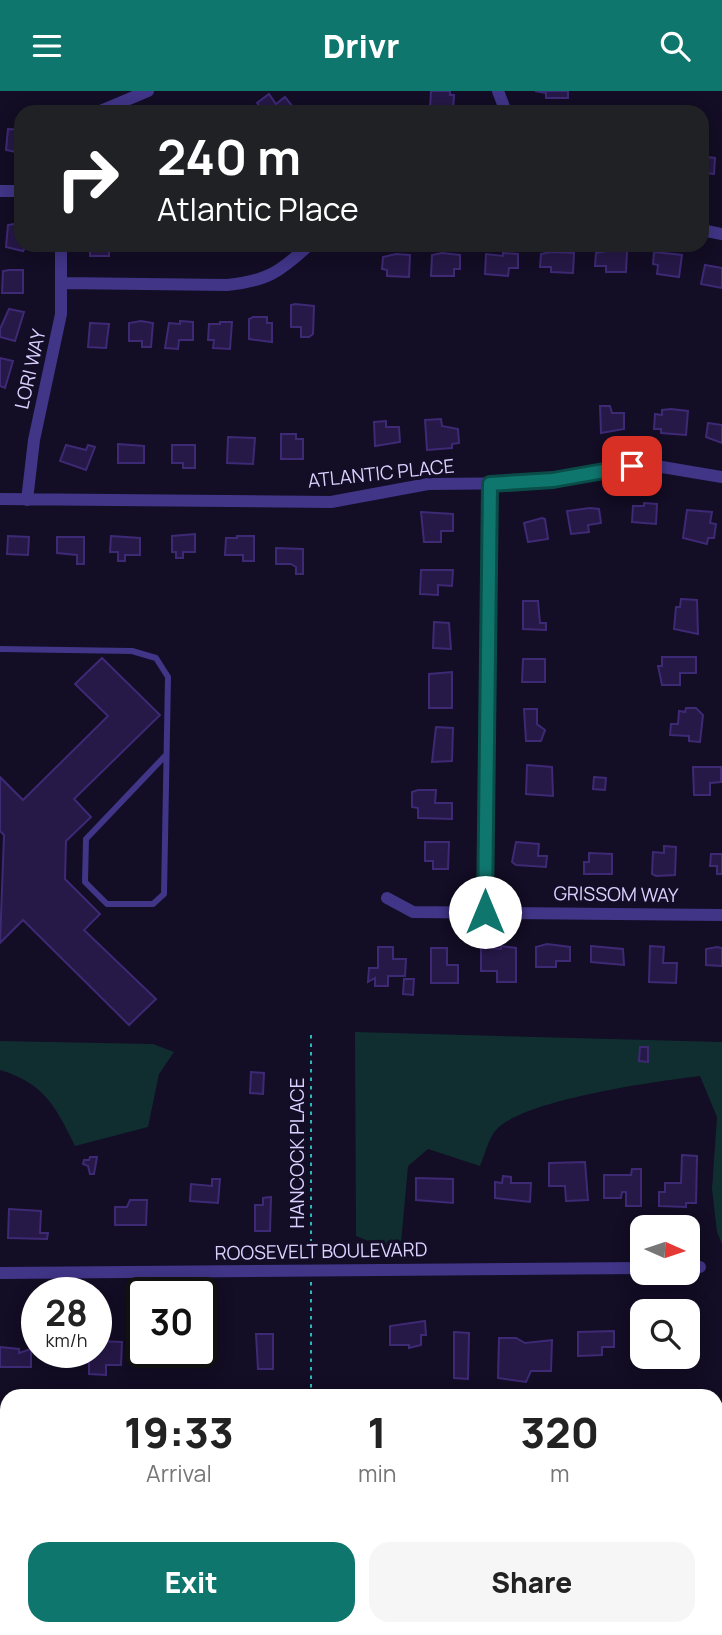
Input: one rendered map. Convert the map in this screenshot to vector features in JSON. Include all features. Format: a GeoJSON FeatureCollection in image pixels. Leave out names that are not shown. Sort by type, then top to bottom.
{"type":"FeatureCollection","features":[{"type":"Feature","properties":{"kind":"street"},"geometry":{"type":"LineString","coordinates":[[115,105],[148,91]]}},
{"type":"Feature","properties":{"kind":"street","name":"LORI WAY"},"geometry":{"type":"LineString","coordinates":[[27,500],[34,440],[58,340],[61,252]]}},
{"type":"Feature","properties":{"kind":"street"},"geometry":{"type":"LineString","coordinates":[[62,283],[254,283],[275,275],[301,252]]}},
{"type":"Feature","properties":{"kind":"street","name":"ATLANTIC PLACE"},"geometry":{"type":"LineString","coordinates":[[0,499],[331,502],[428,484],[553,480],[632,466],[662,467],[722,477]]}},
{"type":"Feature","properties":{"kind":"street"},"geometry":{"type":"LineString","coordinates":[[485,912],[490,484]]}},
{"type":"Feature","properties":{"kind":"street","name":"GRISSOM WAY"},"geometry":{"type":"LineString","coordinates":[[387,898],[413,912],[722,915]]}},
{"type":"Feature","properties":{"kind":"street","name":"ROOSEVELT BOULEVARD"},"geometry":{"type":"LineString","coordinates":[[0,1273],[630,1268]]}},
{"type":"Feature","properties":{"kind":"lane"},"geometry":{"type":"LineString","coordinates":[[0,649],[132,651],[156,657],[168,677],[164,894],[153,905],[107,904],[85,882],[86,839],[165,756]]}},
{"type":"Feature","properties":{"kind":"path","name":"HANCOCK PLACE"},"geometry":{"type":"LineString","coordinates":[[311,1035],[311,1389]]}},
{"type":"Feature","properties":{"kind":"green space"},"geometry":{"type":"Polygon","coordinates":[[[355,1032],[722,1042],[722,1244],[717,1232],[712,1189],[717,1117],[700,1076],[654,1082],[561,1101],[510,1119],[493,1134],[480,1166],[428,1149],[408,1166],[400,1254],[356,1236],[355,1032]]]}},
{"type":"Feature","properties":{"kind":"green space"},"geometry":{"type":"Polygon","coordinates":[[[0,1041],[153,1044],[174,1052],[159,1074],[148,1127],[75,1146],[47,1098],[28,1082],[0,1070],[0,1041]]]}},
{"type":"Feature","properties":{"kind":"building"},"geometry":{"type":"Polygon","coordinates":[[[431,91],[450,91],[450,95],[454,95],[453,105],[430,105],[431,91]]]}},
{"type":"Feature","properties":{"kind":"building"},"geometry":{"type":"Polygon","coordinates":[[[535,91],[568,91],[568,98],[546,98],[546,93],[535,91]]]}},
{"type":"Feature","properties":{"kind":"building"},"geometry":{"type":"Polygon","coordinates":[[[269,94],[276,104],[285,97],[291,105],[259,105],[257,103],[269,94]]]}},
{"type":"Feature","properties":{"kind":"building"},"geometry":{"type":"Polygon","coordinates":[[[8,129],[14,129],[14,152],[6,150],[8,129]]]}},
{"type":"Feature","properties":{"kind":"building"},"geometry":{"type":"Polygon","coordinates":[[[709,157],[715,158],[714,174],[709,173],[709,157]]]}},
{"type":"Feature","properties":{"kind":"building"},"geometry":{"type":"Polygon","coordinates":[[[14,224],[14,249],[6,247],[8,225],[14,224]]]}},
{"type":"Feature","properties":{"kind":"building"},"geometry":{"type":"Polygon","coordinates":[[[90,252],[109,252],[109,256],[90,256],[90,252]]]}},
{"type":"Feature","properties":{"kind":"building"},"geometry":{"type":"Polygon","coordinates":[[[627,252],[626,272],[606,272],[606,266],[595,266],[596,253],[627,252]]]}},
{"type":"Feature","properties":{"kind":"building"},"geometry":{"type":"Polygon","coordinates":[[[654,252],[682,255],[679,277],[657,274],[658,265],[653,264],[654,252]]]}},
{"type":"Feature","properties":{"kind":"building"},"geometry":{"type":"Polygon","coordinates":[[[503,253],[518,254],[518,268],[509,268],[508,276],[485,274],[486,254],[503,256],[503,253]]]}},
{"type":"Feature","properties":{"kind":"building"},"geometry":{"type":"Polygon","coordinates":[[[574,253],[573,273],[551,272],[551,267],[540,267],[541,254],[574,253]]]}},
{"type":"Feature","properties":{"kind":"building"},"geometry":{"type":"Polygon","coordinates":[[[410,255],[409,277],[387,276],[387,270],[382,269],[383,257],[410,255]]]}},
{"type":"Feature","properties":{"kind":"building"},"geometry":{"type":"Polygon","coordinates":[[[432,255],[460,255],[460,269],[454,269],[454,276],[431,276],[432,255]]]}},
{"type":"Feature","properties":{"kind":"building"},"geometry":{"type":"Polygon","coordinates":[[[705,265],[722,268],[722,288],[701,284],[705,265]]]}},
{"type":"Feature","properties":{"kind":"building"},"geometry":{"type":"Polygon","coordinates":[[[23,270],[23,293],[2,293],[3,271],[23,270]]]}},
{"type":"Feature","properties":{"kind":"building"},"geometry":{"type":"Polygon","coordinates":[[[291,305],[314,306],[313,334],[309,337],[301,337],[301,327],[291,327],[291,305]]]}},
{"type":"Feature","properties":{"kind":"building"},"geometry":{"type":"Polygon","coordinates":[[[9,309],[24,312],[15,341],[0,337],[0,329],[9,309]]]}},
{"type":"Feature","properties":{"kind":"building"},"geometry":{"type":"Polygon","coordinates":[[[267,317],[267,323],[272,323],[272,342],[249,339],[249,319],[267,317]]]}},
{"type":"Feature","properties":{"kind":"building"},"geometry":{"type":"Polygon","coordinates":[[[180,321],[193,322],[193,340],[179,340],[178,349],[165,348],[169,323],[180,324],[180,321]]]}},
{"type":"Feature","properties":{"kind":"building"},"geometry":{"type":"Polygon","coordinates":[[[232,322],[230,349],[213,348],[214,340],[208,340],[209,324],[232,322]]]}},
{"type":"Feature","properties":{"kind":"building"},"geometry":{"type":"Polygon","coordinates":[[[90,323],[109,324],[106,348],[88,347],[90,323]]]}},
{"type":"Feature","properties":{"kind":"building"},"geometry":{"type":"Polygon","coordinates":[[[129,323],[153,323],[151,347],[142,347],[142,341],[129,341],[129,323]]]}},
{"type":"Feature","properties":{"kind":"building"},"geometry":{"type":"Polygon","coordinates":[[[0,358],[13,361],[5,388],[0,386],[0,358]]]}},
{"type":"Feature","properties":{"kind":"building"},"geometry":{"type":"Polygon","coordinates":[[[600,406],[610,406],[612,413],[624,413],[624,429],[601,433],[600,406]]]}},
{"type":"Feature","properties":{"kind":"building"},"geometry":{"type":"Polygon","coordinates":[[[662,410],[688,411],[686,435],[661,433],[661,429],[654,429],[655,414],[662,415],[662,410]]]}},
{"type":"Feature","properties":{"kind":"building"},"geometry":{"type":"Polygon","coordinates":[[[441,419],[442,426],[458,429],[459,443],[452,444],[452,448],[427,450],[425,420],[441,419]]]}},
{"type":"Feature","properties":{"kind":"building"},"geometry":{"type":"Polygon","coordinates":[[[386,421],[386,427],[399,427],[400,442],[375,446],[374,422],[386,421]]]}},
{"type":"Feature","properties":{"kind":"building"},"geometry":{"type":"Polygon","coordinates":[[[708,423],[722,425],[722,443],[706,437],[708,423]]]}},
{"type":"Feature","properties":{"kind":"building"},"geometry":{"type":"Polygon","coordinates":[[[281,434],[296,434],[296,439],[303,439],[303,459],[281,459],[281,434]]]}},
{"type":"Feature","properties":{"kind":"building"},"geometry":{"type":"Polygon","coordinates":[[[228,437],[255,438],[253,464],[227,463],[228,437]]]}},
{"type":"Feature","properties":{"kind":"building"},"geometry":{"type":"Polygon","coordinates":[[[118,444],[144,446],[144,463],[118,463],[118,444]]]}},
{"type":"Feature","properties":{"kind":"building"},"geometry":{"type":"Polygon","coordinates":[[[66,445],[86,450],[88,445],[95,447],[86,470],[60,461],[66,445]]]}},
{"type":"Feature","properties":{"kind":"building"},"geometry":{"type":"Polygon","coordinates":[[[172,445],[195,445],[195,468],[183,468],[183,463],[172,463],[172,445]]]}},
{"type":"Feature","properties":{"kind":"building"},"geometry":{"type":"Polygon","coordinates":[[[644,503],[657,504],[656,524],[632,522],[633,506],[644,506],[644,503]]]}},
{"type":"Feature","properties":{"kind":"building"},"geometry":{"type":"Polygon","coordinates":[[[599,509],[601,523],[588,525],[589,532],[571,534],[567,511],[599,509]]]}},
{"type":"Feature","properties":{"kind":"building"},"geometry":{"type":"Polygon","coordinates":[[[687,510],[712,512],[710,523],[716,524],[714,538],[708,538],[707,544],[683,538],[687,510]]]}},
{"type":"Feature","properties":{"kind":"building"},"geometry":{"type":"Polygon","coordinates":[[[421,512],[453,514],[453,531],[441,531],[441,542],[424,542],[421,512]]]}},
{"type":"Feature","properties":{"kind":"building"},"geometry":{"type":"Polygon","coordinates":[[[545,519],[548,539],[528,542],[524,523],[545,519]]]}},
{"type":"Feature","properties":{"kind":"building"},"geometry":{"type":"Polygon","coordinates":[[[195,534],[195,552],[183,552],[183,558],[176,558],[176,552],[172,552],[172,536],[195,534]]]}},
{"type":"Feature","properties":{"kind":"building"},"geometry":{"type":"Polygon","coordinates":[[[8,536],[29,537],[28,555],[7,554],[8,536]]]}},
{"type":"Feature","properties":{"kind":"building"},"geometry":{"type":"Polygon","coordinates":[[[111,536],[140,538],[140,555],[125,555],[125,561],[118,561],[118,552],[110,552],[111,536]]]}},
{"type":"Feature","properties":{"kind":"building"},"geometry":{"type":"Polygon","coordinates":[[[254,536],[254,561],[243,561],[243,555],[225,555],[226,538],[254,536]]]}},
{"type":"Feature","properties":{"kind":"building"},"geometry":{"type":"Polygon","coordinates":[[[57,537],[84,537],[84,564],[77,564],[77,555],[57,553],[57,537]]]}},
{"type":"Feature","properties":{"kind":"building"},"geometry":{"type":"Polygon","coordinates":[[[276,548],[303,549],[303,574],[296,574],[296,567],[291,564],[276,564],[276,548]]]}},
{"type":"Feature","properties":{"kind":"building"},"geometry":{"type":"Polygon","coordinates":[[[421,570],[453,570],[452,586],[438,585],[438,595],[420,594],[421,570]]]}},
{"type":"Feature","properties":{"kind":"building"},"geometry":{"type":"Polygon","coordinates":[[[681,599],[697,600],[698,634],[674,629],[676,607],[680,607],[681,599]]]}},
{"type":"Feature","properties":{"kind":"building"},"geometry":{"type":"Polygon","coordinates":[[[523,601],[538,601],[540,623],[546,623],[546,630],[523,629],[523,601]]]}},
{"type":"Feature","properties":{"kind":"building"},"geometry":{"type":"Polygon","coordinates":[[[434,622],[449,623],[451,649],[433,648],[434,622]]]}},
{"type":"Feature","properties":{"kind":"building"},"geometry":{"type":"Polygon","coordinates":[[[662,657],[696,657],[696,673],[680,673],[680,685],[662,685],[658,666],[662,666],[662,657]]]}},
{"type":"Feature","properties":{"kind":"building"},"geometry":{"type":"Polygon","coordinates":[[[102,658],[160,715],[74,799],[91,817],[66,841],[65,879],[100,914],[84,930],[156,999],[129,1025],[23,920],[0,943],[4,835],[0,831],[0,777],[23,800],[108,716],[75,684],[102,658]]]}},
{"type":"Feature","properties":{"kind":"building"},"geometry":{"type":"Polygon","coordinates":[[[523,659],[545,659],[545,682],[522,682],[523,659]]]}},
{"type":"Feature","properties":{"kind":"building"},"geometry":{"type":"Polygon","coordinates":[[[452,672],[452,708],[429,708],[429,674],[452,672]]]}},
{"type":"Feature","properties":{"kind":"building"},"geometry":{"type":"Polygon","coordinates":[[[686,708],[696,708],[703,715],[700,742],[689,741],[689,736],[670,735],[671,724],[678,724],[679,711],[685,712],[686,708]]]}},
{"type":"Feature","properties":{"kind":"building"},"geometry":{"type":"Polygon","coordinates":[[[524,709],[537,709],[537,724],[545,730],[541,741],[526,741],[524,709]]]}},
{"type":"Feature","properties":{"kind":"building"},"geometry":{"type":"Polygon","coordinates":[[[436,727],[453,728],[452,761],[432,762],[436,727]]]}},
{"type":"Feature","properties":{"kind":"building"},"geometry":{"type":"Polygon","coordinates":[[[527,765],[552,767],[553,796],[526,794],[527,765]]]}},
{"type":"Feature","properties":{"kind":"building"},"geometry":{"type":"Polygon","coordinates":[[[693,767],[721,767],[721,782],[710,783],[710,795],[694,795],[693,767]]]}},
{"type":"Feature","properties":{"kind":"building"},"geometry":{"type":"Polygon","coordinates":[[[594,777],[606,778],[605,790],[593,789],[594,777]]]}},
{"type":"Feature","properties":{"kind":"building"},"geometry":{"type":"Polygon","coordinates":[[[436,790],[435,803],[452,803],[452,819],[418,818],[418,808],[412,807],[412,792],[436,790]]]}},
{"type":"Feature","properties":{"kind":"building"},"geometry":{"type":"Polygon","coordinates":[[[425,842],[449,842],[448,869],[433,869],[433,861],[425,861],[425,842]]]}},
{"type":"Feature","properties":{"kind":"building"},"geometry":{"type":"Polygon","coordinates":[[[516,842],[539,844],[538,856],[547,856],[546,867],[516,865],[512,862],[516,842]]]}},
{"type":"Feature","properties":{"kind":"building"},"geometry":{"type":"Polygon","coordinates":[[[664,846],[676,847],[675,875],[656,876],[652,874],[653,852],[664,853],[664,846]]]}},
{"type":"Feature","properties":{"kind":"building"},"geometry":{"type":"Polygon","coordinates":[[[589,853],[612,854],[612,874],[584,874],[584,862],[589,862],[589,853]]]}},
{"type":"Feature","properties":{"kind":"building"},"geometry":{"type":"Polygon","coordinates":[[[711,854],[722,854],[722,874],[717,874],[717,866],[710,866],[711,854]]]}},
{"type":"Feature","properties":{"kind":"building"},"geometry":{"type":"Polygon","coordinates":[[[547,944],[570,947],[570,961],[556,961],[556,967],[536,967],[536,947],[547,944]]]}},
{"type":"Feature","properties":{"kind":"building"},"geometry":{"type":"Polygon","coordinates":[[[501,946],[516,948],[516,982],[497,982],[497,971],[481,971],[481,947],[501,949],[501,946]]]}},
{"type":"Feature","properties":{"kind":"building"},"geometry":{"type":"Polygon","coordinates":[[[591,946],[623,949],[624,965],[591,962],[591,946]]]}},
{"type":"Feature","properties":{"kind":"building"},"geometry":{"type":"Polygon","coordinates":[[[650,946],[664,947],[663,963],[677,963],[676,983],[649,982],[650,946]]]}},
{"type":"Feature","properties":{"kind":"building"},"geometry":{"type":"Polygon","coordinates":[[[378,947],[393,947],[393,959],[406,959],[405,976],[388,976],[388,986],[375,986],[375,978],[368,982],[369,968],[378,968],[378,947]]]}},
{"type":"Feature","properties":{"kind":"building"},"geometry":{"type":"Polygon","coordinates":[[[431,948],[447,948],[447,965],[458,965],[458,983],[431,983],[431,948]]]}},
{"type":"Feature","properties":{"kind":"building"},"geometry":{"type":"Polygon","coordinates":[[[722,948],[722,966],[706,965],[706,949],[722,948]]]}},
{"type":"Feature","properties":{"kind":"building"},"geometry":{"type":"Polygon","coordinates":[[[404,979],[414,979],[413,995],[403,994],[404,979]]]}},
{"type":"Feature","properties":{"kind":"building"},"geometry":{"type":"Polygon","coordinates":[[[640,1047],[648,1047],[648,1062],[639,1061],[640,1047]]]}},
{"type":"Feature","properties":{"kind":"building"},"geometry":{"type":"Polygon","coordinates":[[[251,1072],[264,1073],[263,1094],[250,1093],[251,1072]]]}},
{"type":"Feature","properties":{"kind":"building"},"geometry":{"type":"Polygon","coordinates":[[[682,1155],[697,1156],[696,1203],[686,1203],[686,1207],[659,1206],[659,1192],[665,1192],[665,1183],[681,1183],[682,1155]]]}},
{"type":"Feature","properties":{"kind":"building"},"geometry":{"type":"Polygon","coordinates":[[[90,1157],[97,1157],[94,1174],[90,1174],[88,1166],[83,1164],[84,1160],[89,1160],[90,1157]]]}},
{"type":"Feature","properties":{"kind":"building"},"geometry":{"type":"Polygon","coordinates":[[[585,1162],[588,1200],[566,1201],[565,1186],[549,1186],[549,1163],[585,1162]]]}},
{"type":"Feature","properties":{"kind":"building"},"geometry":{"type":"Polygon","coordinates":[[[632,1169],[641,1169],[641,1206],[626,1206],[626,1192],[622,1192],[621,1198],[604,1198],[604,1175],[631,1175],[632,1169]]]}},
{"type":"Feature","properties":{"kind":"building"},"geometry":{"type":"Polygon","coordinates":[[[503,1176],[511,1177],[511,1183],[531,1183],[530,1202],[495,1198],[495,1182],[502,1183],[503,1176]]]}},
{"type":"Feature","properties":{"kind":"building"},"geometry":{"type":"Polygon","coordinates":[[[416,1178],[453,1179],[453,1203],[416,1200],[416,1178]]]}},
{"type":"Feature","properties":{"kind":"building"},"geometry":{"type":"Polygon","coordinates":[[[212,1179],[220,1179],[218,1203],[190,1201],[191,1184],[212,1186],[212,1179]]]}},
{"type":"Feature","properties":{"kind":"building"},"geometry":{"type":"Polygon","coordinates":[[[271,1197],[270,1231],[255,1231],[255,1205],[263,1205],[263,1198],[271,1197]]]}},
{"type":"Feature","properties":{"kind":"building"},"geometry":{"type":"Polygon","coordinates":[[[130,1200],[147,1200],[146,1225],[115,1225],[115,1207],[127,1207],[130,1200]]]}},
{"type":"Feature","properties":{"kind":"building"},"geometry":{"type":"Polygon","coordinates":[[[9,1209],[41,1211],[40,1233],[48,1233],[47,1239],[8,1238],[9,1209]]]}},
{"type":"Feature","properties":{"kind":"building"},"geometry":{"type":"Polygon","coordinates":[[[425,1321],[426,1335],[421,1335],[421,1345],[409,1348],[409,1345],[390,1345],[390,1326],[425,1321]]]}},
{"type":"Feature","properties":{"kind":"building"},"geometry":{"type":"Polygon","coordinates":[[[614,1331],[614,1347],[602,1347],[602,1355],[578,1356],[578,1332],[614,1331]]]}},
{"type":"Feature","properties":{"kind":"building"},"geometry":{"type":"Polygon","coordinates":[[[454,1332],[469,1333],[468,1379],[454,1378],[454,1332]]]}},
{"type":"Feature","properties":{"kind":"building"},"geometry":{"type":"Polygon","coordinates":[[[256,1334],[273,1334],[273,1369],[258,1369],[256,1334]]]}},
{"type":"Feature","properties":{"kind":"building"},"geometry":{"type":"Polygon","coordinates":[[[499,1338],[516,1338],[525,1343],[552,1340],[551,1371],[531,1371],[526,1382],[498,1378],[499,1338]]]}},
{"type":"Feature","properties":{"kind":"building"},"geometry":{"type":"Polygon","coordinates":[[[112,1342],[122,1342],[121,1365],[112,1365],[112,1342]]]}},
{"type":"Feature","properties":{"kind":"building"},"geometry":{"type":"Polygon","coordinates":[[[0,1347],[19,1349],[21,1367],[0,1367],[0,1347]]]}},
{"type":"Feature","properties":{"kind":"building"},"geometry":{"type":"Polygon","coordinates":[[[89,1368],[106,1368],[106,1375],[89,1374],[89,1368]]]}},
{"type":"Feature","properties":{"kind":"route"},"geometry":{"type":"LineString","coordinates":[[485,912],[490,484],[553,480],[632,466]]}}]}
